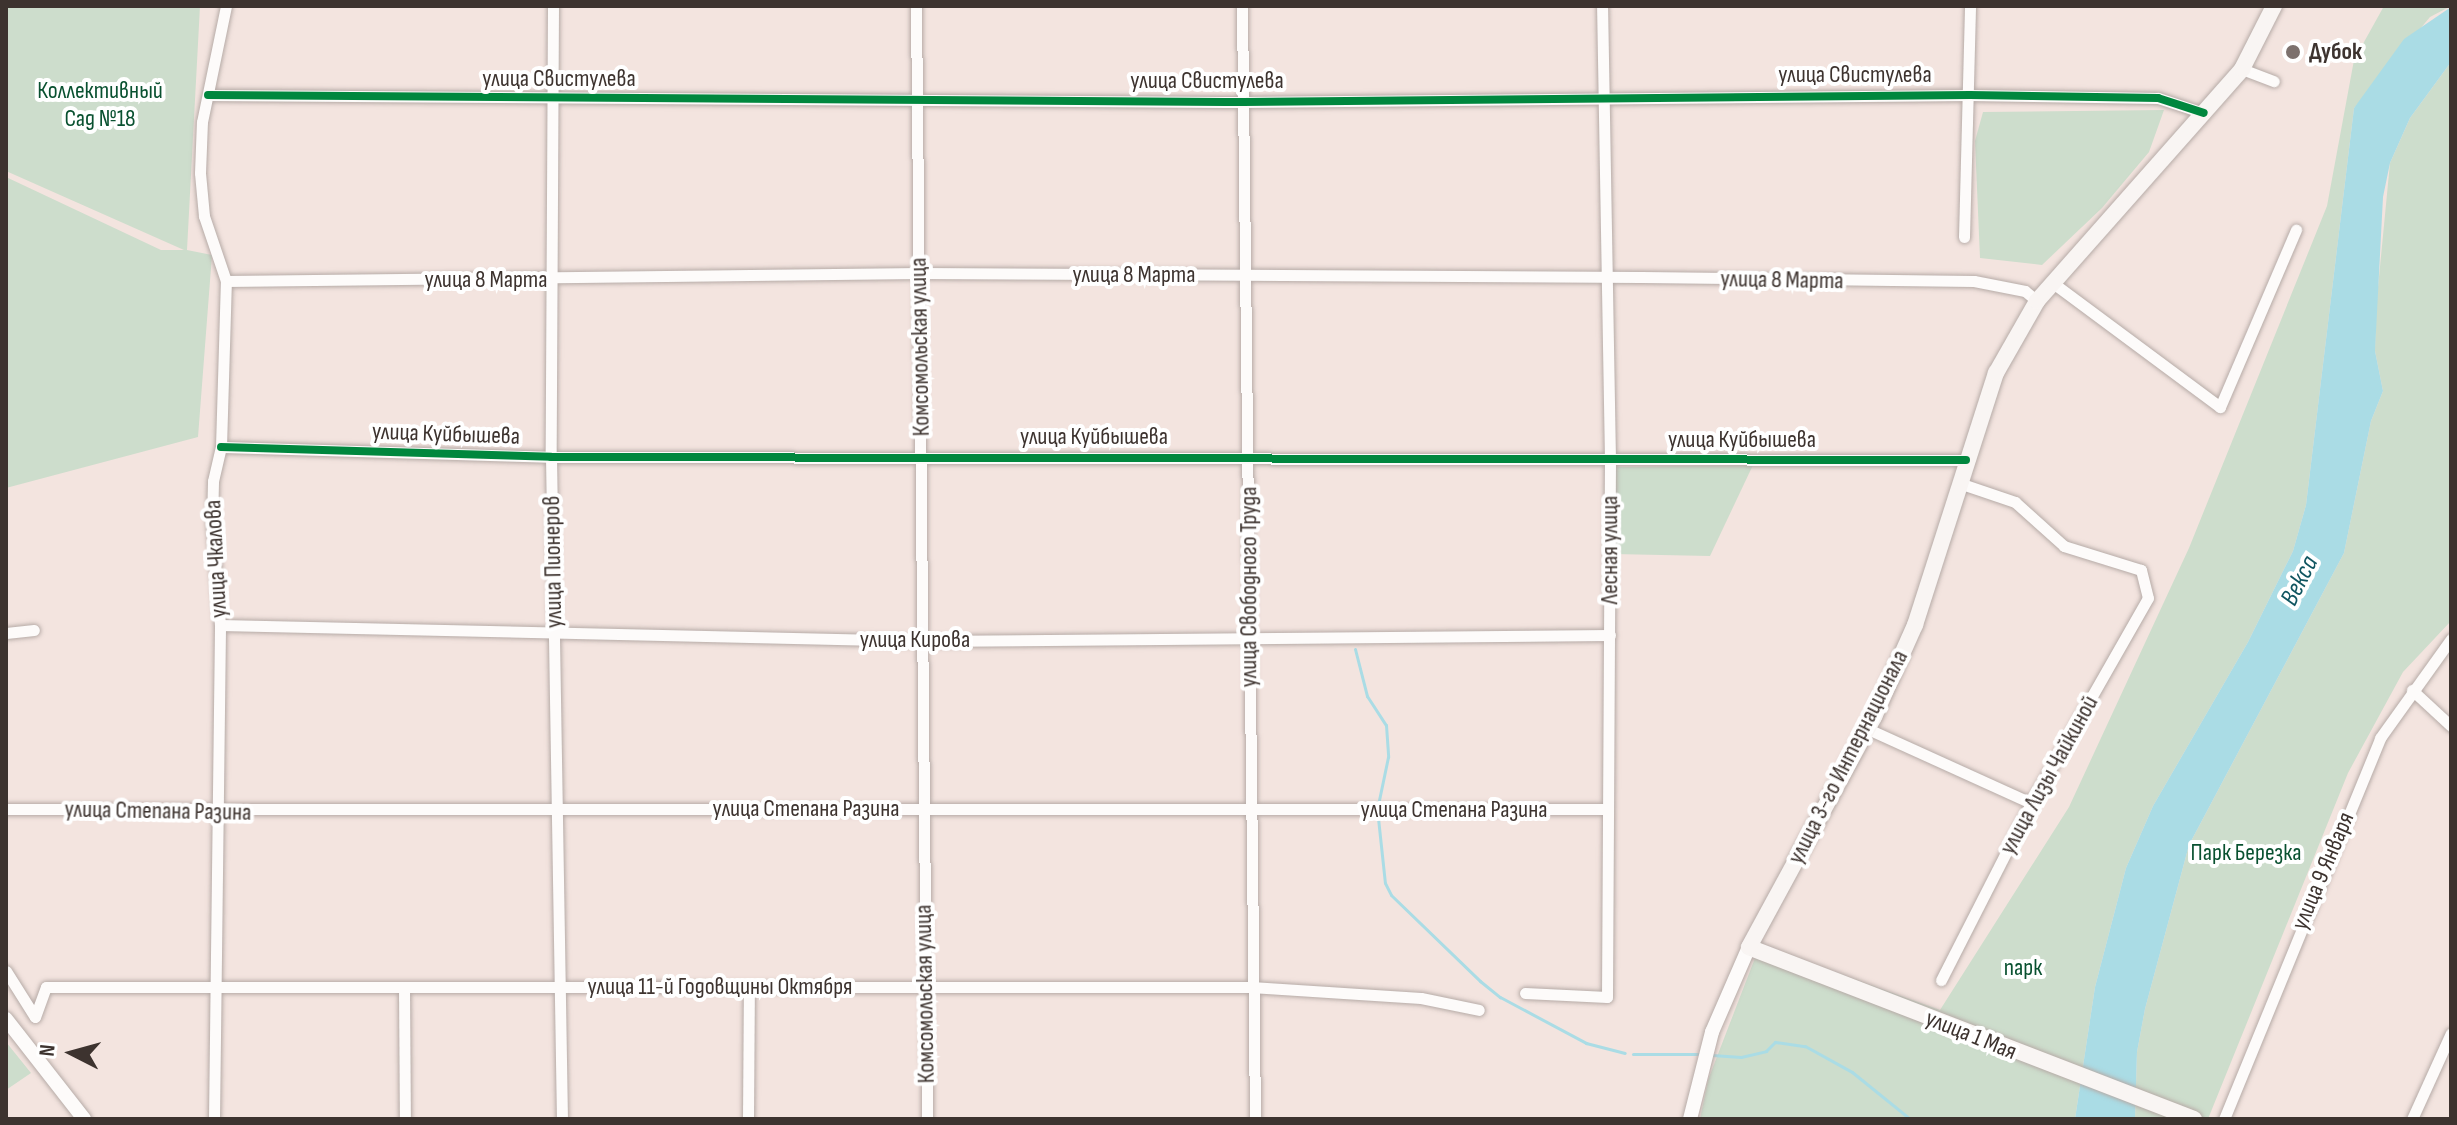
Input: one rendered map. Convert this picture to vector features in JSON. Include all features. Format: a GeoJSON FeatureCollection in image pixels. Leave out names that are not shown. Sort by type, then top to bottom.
{"type":"FeatureCollection","features":[{"type":"Feature","properties":{"kind":"main road","name":"улица 3-го Интернационала"},"geometry":{"type":"LineString","coordinates":[[1749,947],[1868,729],[1915,625],[1996,373],[2037,301],[2242,69],[2274,6]]}},
{"type":"Feature","properties":{"kind":"main road","name":"улица 1 Мая"},"geometry":{"type":"LineString","coordinates":[[1749,947],[2031,1059],[2194,1119]]}},
{"type":"Feature","properties":{"kind":"street","name":"улица Чкалова"},"geometry":{"type":"LineString","coordinates":[[214,1119],[220,625],[212,523],[213,481],[221,447],[226,281],[204,216],[200,173],[208,95],[226,6]]}},
{"type":"Feature","properties":{"kind":"street","name":"улица Пионеров"},"geometry":{"type":"LineString","coordinates":[[553,6],[549,100],[551,457],[562,1119]]}},
{"type":"Feature","properties":{"kind":"street","name":"Комсомольская улица"},"geometry":{"type":"LineString","coordinates":[[916,6],[927,1119]]}},
{"type":"Feature","properties":{"kind":"street","name":"улица Свободного Труда"},"geometry":{"type":"LineString","coordinates":[[1242,6],[1251,639],[1251,987],[1255,1119]]}},
{"type":"Feature","properties":{"kind":"street","name":"Лесная улица"},"geometry":{"type":"LineString","coordinates":[[1525,993],[1607,997],[1605,809],[1610,635],[1610,460],[1602,6]]}},
{"type":"Feature","properties":{"kind":"street"},"geometry":{"type":"LineString","coordinates":[[1964,237],[1970,6]]}},
{"type":"Feature","properties":{"kind":"street"},"geometry":{"type":"LineString","coordinates":[[2242,69],[2274,81]]}},
{"type":"Feature","properties":{"kind":"street","name":"улица Свистулева"},"geometry":{"type":"LineString","coordinates":[[208,95],[549,100],[1243,102],[1604,96],[1970,95],[2158,98],[2204,113]]}},
{"type":"Feature","properties":{"kind":"street"},"geometry":{"type":"LineString","coordinates":[[2053,283],[2220,407],[2296,230]]}},
{"type":"Feature","properties":{"kind":"street","name":"улица 8 Марта"},"geometry":{"type":"LineString","coordinates":[[226,281],[919,273],[1974,281],[2025,291],[2037,301]]}},
{"type":"Feature","properties":{"kind":"street","name":"улица Куйбышева"},"geometry":{"type":"LineString","coordinates":[[221,447],[551,457],[1248,456],[1966,460]]}},
{"type":"Feature","properties":{"kind":"street","name":"улица Лизы Чайкиной"},"geometry":{"type":"LineString","coordinates":[[1941,980],[2031,803],[2148,598],[2141,570],[2064,546],[2015,502],[1959,483]]}},
{"type":"Feature","properties":{"kind":"street","name":"улица Кирова"},"geometry":{"type":"LineString","coordinates":[[220,625],[924,641],[1610,635]]}},
{"type":"Feature","properties":{"kind":"street"},"geometry":{"type":"LineString","coordinates":[[6,633],[34,630]]}},
{"type":"Feature","properties":{"kind":"street","name":"улица 9 Января"},"geometry":{"type":"LineString","coordinates":[[2224,1119],[2380,738],[2451,639]]}},
{"type":"Feature","properties":{"kind":"street"},"geometry":{"type":"LineString","coordinates":[[2412,690],[2451,726]]}},
{"type":"Feature","properties":{"kind":"street"},"geometry":{"type":"LineString","coordinates":[[1868,729],[2031,803]]}},
{"type":"Feature","properties":{"kind":"street","name":"улица Степана Разина"},"geometry":{"type":"LineString","coordinates":[[6,809],[219,812],[556,808],[1605,809]]}},
{"type":"Feature","properties":{"kind":"street","name":"улица 3-го Интернационала"},"geometry":{"type":"LineString","coordinates":[[1690,1119],[1712,1032],[1749,947]]}},
{"type":"Feature","properties":{"kind":"street","name":"улица 11-й Годовщины Октября"},"geometry":{"type":"LineString","coordinates":[[6,971],[35,1017],[46,987],[1251,987],[1421,998],[1479,1010]]}},
{"type":"Feature","properties":{"kind":"street"},"geometry":{"type":"LineString","coordinates":[[404,987],[405,1119]]}},
{"type":"Feature","properties":{"kind":"street"},"geometry":{"type":"LineString","coordinates":[[748,1119],[749,987]]}},
{"type":"Feature","properties":{"kind":"street"},"geometry":{"type":"LineString","coordinates":[[6,1019],[84,1119]]}},
{"type":"Feature","properties":{"kind":"street"},"geometry":{"type":"LineString","coordinates":[[2412,1119],[2451,1033]]}},
{"type":"Feature","properties":{"kind":"green space","name":"Коллективный Сад №18"},"geometry":{"type":"Polygon","coordinates":[[[6,6],[200,6],[187,250],[212,255],[198,437],[6,488],[6,177],[161,250],[184,250],[6,171],[6,6]]]}},
{"type":"Feature","properties":{"kind":"green space","name":"парк"},"geometry":{"type":"Polygon","coordinates":[[[2384,6],[2451,6],[2430,17],[2354,108],[2306,505],[2293,551],[2248,642],[2153,806],[2126,868],[2095,987],[2075,1119],[1700,1119],[1708,1080],[1760,945],[1940,1010],[2069,807],[2189,548],[2327,206],[2354,60],[2384,6]]]}},
{"type":"Feature","properties":{"kind":"green space","name":"Парк Березка"},"geometry":{"type":"Polygon","coordinates":[[[2451,62],[2451,621],[2403,672],[2348,773],[2208,1119],[2135,1119],[2137,1052],[2145,1009],[2189,845],[2344,553],[2371,421],[2383,391],[2375,351],[2376,308],[2390,163],[2410,118],[2451,62]]]}},
{"type":"Feature","properties":{"kind":"green space"},"geometry":{"type":"Polygon","coordinates":[[[2164,110],[2149,152],[2102,208],[2042,265],[1980,258],[1975,141],[1983,112],[2164,110]]]}},
{"type":"Feature","properties":{"kind":"green space"},"geometry":{"type":"Polygon","coordinates":[[[1753,465],[1710,556],[1613,554],[1613,467],[1753,465]]]}},
{"type":"Feature","properties":{"kind":"green space"},"geometry":{"type":"Polygon","coordinates":[[[6,1042],[31,1073],[6,1090],[6,1042]]]}},
{"type":"Feature","properties":{"kind":"water","name":"Векса"},"geometry":{"type":"Polygon","coordinates":[[[2451,7],[2451,62],[2410,118],[2390,163],[2383,197],[2375,351],[2383,391],[2371,421],[2344,553],[2189,845],[2145,1009],[2137,1052],[2135,1119],[2075,1119],[2095,987],[2126,868],[2153,806],[2248,642],[2293,551],[2306,505],[2354,108],[2404,39],[2451,7]]]}},
{"type":"Feature","properties":{"kind":"waterway"},"geometry":{"type":"LineString","coordinates":[[1355,649],[1367,696],[1386,725],[1388,757],[1378,805]]}},
{"type":"Feature","properties":{"kind":"waterway"},"geometry":{"type":"LineString","coordinates":[[1378,818],[1385,883],[1391,895],[1480,981],[1500,997],[1586,1043],[1625,1053]]}},
{"type":"Feature","properties":{"kind":"waterway"},"geometry":{"type":"LineString","coordinates":[[1712,1055],[1741,1057],[1766,1051],[1775,1042],[1805,1046],[1852,1072],[1910,1119]]}},
{"type":"Feature","properties":{"kind":"waterway"},"geometry":{"type":"LineString","coordinates":[[1633,1054],[1701,1054]]}},
{"type":"Feature","properties":{"kind":"cycle path"},"geometry":{"type":"LineString","coordinates":[[208,95],[1243,102],[1970,95],[2158,98],[2204,113]]}},
{"type":"Feature","properties":{"kind":"cycle path"},"geometry":{"type":"LineString","coordinates":[[221,447],[551,457],[1966,460]]}},
{"type":"Feature","properties":{"kind":"place","name":"Дубок"},"geometry":{"type":"Point","coordinates":[2293,52]}}]}
